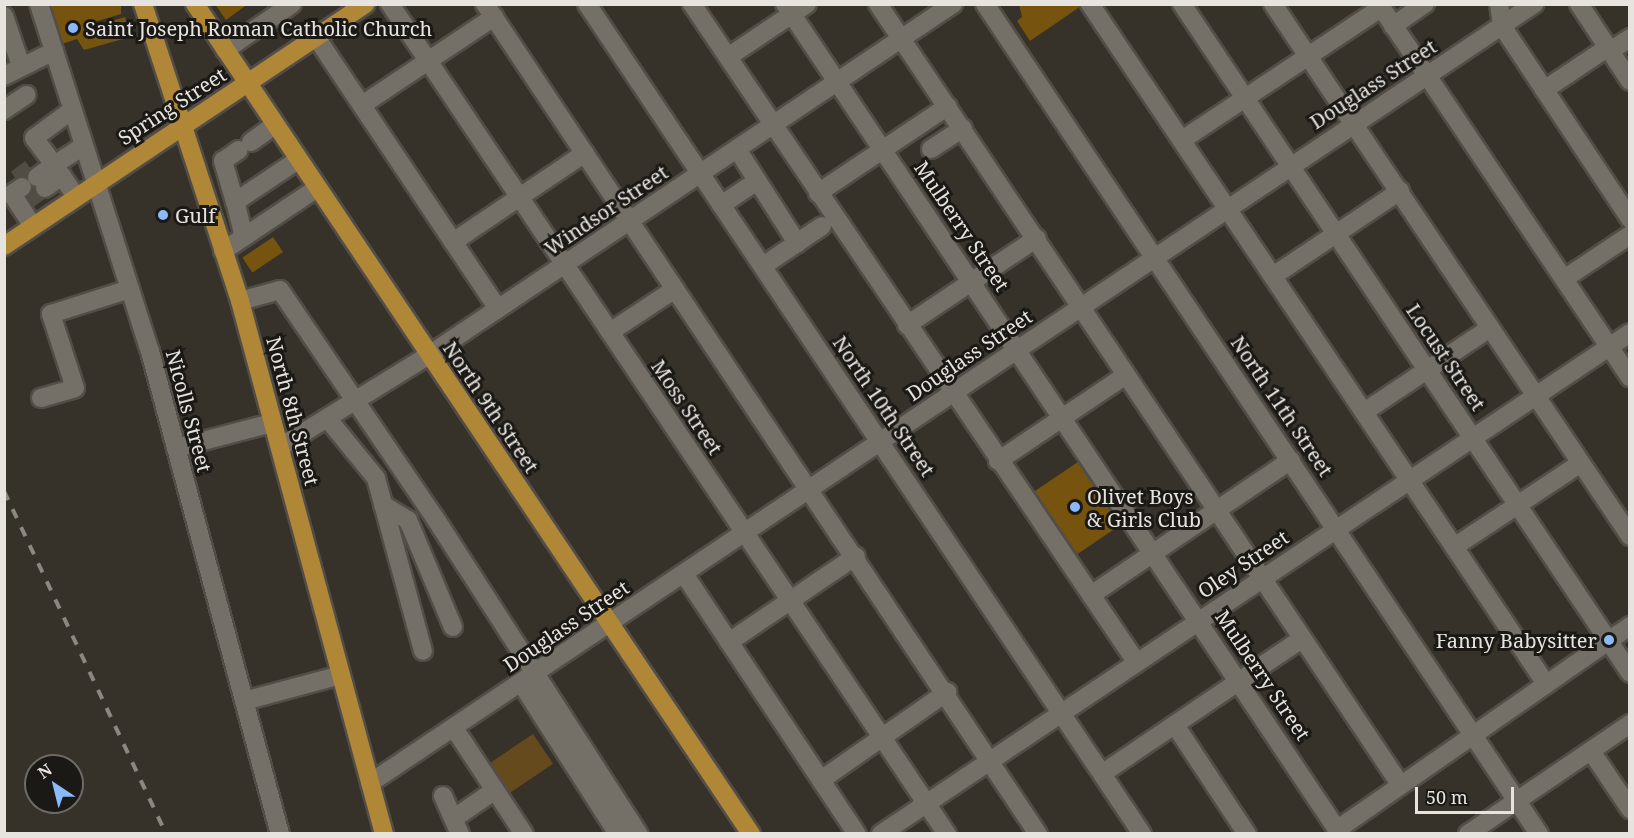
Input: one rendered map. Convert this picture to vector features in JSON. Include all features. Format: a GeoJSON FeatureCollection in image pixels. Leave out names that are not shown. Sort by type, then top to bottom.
{"type":"FeatureCollection","features":[{"type":"Feature","properties":{"kind":"main road","name":"North 8th Street"},"geometry":{"type":"LineString","coordinates":[[143,4],[240,301],[384,834]]}},
{"type":"Feature","properties":{"kind":"main road","name":"North 9th Street"},"geometry":{"type":"LineString","coordinates":[[195,4],[751,834]]}},
{"type":"Feature","properties":{"kind":"main road","name":"Spring Street"},"geometry":{"type":"LineString","coordinates":[[4,246],[365,4]]}},
{"type":"Feature","properties":{"kind":"street","name":"Nicolls Street"},"geometry":{"type":"LineString","coordinates":[[39,4],[130,289],[176,448],[280,834]]}},
{"type":"Feature","properties":{"kind":"street"},"geometry":{"type":"LineString","coordinates":[[225,50],[292,4]]}},
{"type":"Feature","properties":{"kind":"street","name":"Moss Street"},"geometry":{"type":"LineString","coordinates":[[390,4],[947,834]]}},
{"type":"Feature","properties":{"kind":"street","name":"North 10th Street"},"geometry":{"type":"LineString","coordinates":[[587,4],[1142,834]]}},
{"type":"Feature","properties":{"kind":"street"},"geometry":{"type":"LineString","coordinates":[[692,4],[952,393],[1137,663]]}},
{"type":"Feature","properties":{"kind":"street"},"geometry":{"type":"LineString","coordinates":[[878,4],[1037,238],[1400,784]]}},
{"type":"Feature","properties":{"kind":"street","name":"Windsor Street"},"geometry":{"type":"LineString","coordinates":[[280,447],[429,355],[953,4]]}},
{"type":"Feature","properties":{"kind":"street","name":"North 11th Street"},"geometry":{"type":"LineString","coordinates":[[985,4],[1539,834]]}},
{"type":"Feature","properties":{"kind":"street","name":"Locust Street"},"geometry":{"type":"LineString","coordinates":[[1182,4],[1629,673]]}},
{"type":"Feature","properties":{"kind":"street"},"geometry":{"type":"LineString","coordinates":[[1273,4],[1629,536]]}},
{"type":"Feature","properties":{"kind":"street"},"geometry":{"type":"LineString","coordinates":[[1393,26],[1425,4]]}},
{"type":"Feature","properties":{"kind":"street"},"geometry":{"type":"LineString","coordinates":[[1499,4],[1502,26],[1629,219]]}},
{"type":"Feature","properties":{"kind":"street","name":"Douglass Street"},"geometry":{"type":"LineString","coordinates":[[370,783],[1534,4]]}},
{"type":"Feature","properties":{"kind":"street"},"geometry":{"type":"LineString","coordinates":[[1579,4],[1629,81]]}},
{"type":"Feature","properties":{"kind":"street"},"geometry":{"type":"LineString","coordinates":[[1093,5],[1546,684]]}},
{"type":"Feature","properties":{"kind":"street"},"geometry":{"type":"LineString","coordinates":[[1182,140],[1308,57],[1380,6],[1629,377]]}},
{"type":"Feature","properties":{"kind":"street"},"geometry":{"type":"LineString","coordinates":[[728,57],[795,8]]}},
{"type":"Feature","properties":{"kind":"street","name":"Mulberry Street"},"geometry":{"type":"LineString","coordinates":[[795,8],[837,82],[1339,831]]}},
{"type":"Feature","properties":{"kind":"street"},"geometry":{"type":"LineString","coordinates":[[362,105],[428,61],[490,11],[947,692],[1034,832]]}},
{"type":"Feature","properties":{"kind":"street"},"geometry":{"type":"LineString","coordinates":[[4,16],[21,66]]}},
{"type":"Feature","properties":{"kind":"street"},"geometry":{"type":"LineString","coordinates":[[316,37],[498,309]]}},
{"type":"Feature","properties":{"kind":"street"},"geometry":{"type":"LineString","coordinates":[[1544,90],[1629,38]]}},
{"type":"Feature","properties":{"kind":"street"},"geometry":{"type":"LineString","coordinates":[[4,76],[54,51]]}},
{"type":"Feature","properties":{"kind":"street"},"geometry":{"type":"LineString","coordinates":[[4,110],[26,95]]}},
{"type":"Feature","properties":{"kind":"street"},"geometry":{"type":"LineString","coordinates":[[818,194],[948,106]]}},
{"type":"Feature","properties":{"kind":"street"},"geometry":{"type":"LineString","coordinates":[[72,110],[34,138],[76,197]]}},
{"type":"Feature","properties":{"kind":"street"},"geometry":{"type":"LineString","coordinates":[[244,237],[223,161],[274,125]]}},
{"type":"Feature","properties":{"kind":"street"},"geometry":{"type":"LineString","coordinates":[[931,149],[963,129]]}},
{"type":"Feature","properties":{"kind":"street"},"geometry":{"type":"LineString","coordinates":[[38,178],[83,146]]}},
{"type":"Feature","properties":{"kind":"street"},"geometry":{"type":"LineString","coordinates":[[737,149],[797,243]]}},
{"type":"Feature","properties":{"kind":"street"},"geometry":{"type":"LineString","coordinates":[[453,242],[585,153]]}},
{"type":"Feature","properties":{"kind":"street"},"geometry":{"type":"LineString","coordinates":[[235,202],[298,160]]}},
{"type":"Feature","properties":{"kind":"street"},"geometry":{"type":"LineString","coordinates":[[721,205],[757,181]]}},
{"type":"Feature","properties":{"kind":"street"},"geometry":{"type":"LineString","coordinates":[[224,251],[317,188]]}},
{"type":"Feature","properties":{"kind":"street"},"geometry":{"type":"LineString","coordinates":[[1273,276],[1400,191]]}},
{"type":"Feature","properties":{"kind":"street"},"geometry":{"type":"LineString","coordinates":[[15,192],[33,226]]}},
{"type":"Feature","properties":{"kind":"street"},"geometry":{"type":"LineString","coordinates":[[763,266],[822,226]]}},
{"type":"Feature","properties":{"kind":"street"},"geometry":{"type":"LineString","coordinates":[[1564,279],[1629,235]]}},
{"type":"Feature","properties":{"kind":"street"},"geometry":{"type":"LineString","coordinates":[[907,325],[1037,238]]}},
{"type":"Feature","properties":{"kind":"street"},"geometry":{"type":"LineString","coordinates":[[41,398],[75,388],[51,314],[130,289]]}},
{"type":"Feature","properties":{"kind":"street"},"geometry":{"type":"LineString","coordinates":[[610,332],[675,289]]}},
{"type":"Feature","properties":{"kind":"street"},"geometry":{"type":"LineString","coordinates":[[240,301],[280,290],[356,400],[528,678],[618,834]]}},
{"type":"Feature","properties":{"kind":"street"},"geometry":{"type":"LineString","coordinates":[[1364,411],[1490,327]]}},
{"type":"Feature","properties":{"kind":"street","name":"Oley Street"},"geometry":{"type":"LineString","coordinates":[[881,834],[1629,333]]}},
{"type":"Feature","properties":{"kind":"street"},"geometry":{"type":"LineString","coordinates":[[998,461],[1126,375]]}},
{"type":"Feature","properties":{"kind":"street"},"geometry":{"type":"LineString","coordinates":[[327,418],[376,478],[423,651]]}},
{"type":"Feature","properties":{"kind":"street"},"geometry":{"type":"LineString","coordinates":[[176,448],[272,423]]}},
{"type":"Feature","properties":{"kind":"street"},"geometry":{"type":"LineString","coordinates":[[1091,595],[1291,460]]}},
{"type":"Feature","properties":{"kind":"street"},"geometry":{"type":"LineString","coordinates":[[1454,547],[1581,463]]}},
{"type":"Feature","properties":{"kind":"street"},"geometry":{"type":"LineString","coordinates":[[383,505],[408,520],[453,627]]}},
{"type":"Feature","properties":{"kind":"street"},"geometry":{"type":"LineString","coordinates":[[729,642],[856,556]]}},
{"type":"Feature","properties":{"kind":"street"},"geometry":{"type":"LineString","coordinates":[[684,574],[857,834]]}},
{"type":"Feature","properties":{"kind":"street"},"geometry":{"type":"LineString","coordinates":[[1339,831],[1400,784],[1629,626]]}},
{"type":"Feature","properties":{"kind":"street"},"geometry":{"type":"LineString","coordinates":[[1102,773],[1302,639]]}},
{"type":"Feature","properties":{"kind":"street"},"geometry":{"type":"LineString","coordinates":[[244,701],[341,675]]}},
{"type":"Feature","properties":{"kind":"street"},"geometry":{"type":"LineString","coordinates":[[528,678],[639,834]]}},
{"type":"Feature","properties":{"kind":"street"},"geometry":{"type":"LineString","coordinates":[[821,780],[881,735],[947,692]]}},
{"type":"Feature","properties":{"kind":"street"},"geometry":{"type":"LineString","coordinates":[[1468,834],[1629,724]]}},
{"type":"Feature","properties":{"kind":"street"},"geometry":{"type":"LineString","coordinates":[[1175,725],[1247,834]]}},
{"type":"Feature","properties":{"kind":"street"},"geometry":{"type":"LineString","coordinates":[[454,728],[524,834]]}},
{"type":"Feature","properties":{"kind":"street"},"geometry":{"type":"LineString","coordinates":[[1591,751],[1629,809]]}},
{"type":"Feature","properties":{"kind":"street"},"geometry":{"type":"LineString","coordinates":[[443,796],[458,825],[495,790]]}},
{"type":"Feature","properties":{"kind":"shaded area"},"geometry":{"type":"Polygon","coordinates":[[[533,734],[553,764],[505,796],[485,766],[533,734]]]}},
{"type":"Feature","properties":{"kind":"building","name":"Saint Joseph Roman Catholic Church"},"geometry":{"type":"Polygon","coordinates":[[[50,4],[121,4],[121,14],[88,24],[89,29],[84,30],[85,34],[106,27],[105,23],[125,17],[130,37],[84,50],[77,39],[62,44],[50,4]]]}},
{"type":"Feature","properties":{"kind":"building"},"geometry":{"type":"Polygon","coordinates":[[[215,4],[248,4],[226,20],[215,4]]]}},
{"type":"Feature","properties":{"kind":"building"},"geometry":{"type":"Polygon","coordinates":[[[1019,4],[1084,4],[1030,41],[1017,21],[1022,17],[1019,4]]]}},
{"type":"Feature","properties":{"kind":"building"},"geometry":{"type":"Polygon","coordinates":[[[273,237],[283,252],[252,273],[242,258],[273,237]]]}},
{"type":"Feature","properties":{"kind":"building","name":"Olivet Boys & Girls Club"},"geometry":{"type":"Polygon","coordinates":[[[1078,462],[1120,525],[1075,556],[1032,493],[1078,462]]]}},
{"type":"Feature","properties":{"kind":"tunnel"},"geometry":{"type":"LineString","coordinates":[[16,179],[31,168]]}},
{"type":"Feature","properties":{"kind":"tunnel"},"geometry":{"type":"LineString","coordinates":[[29,199],[45,188]]}},
{"type":"Feature","properties":{"kind":"railway"},"geometry":{"type":"LineString","coordinates":[[4,491],[166,834]]}},
{"type":"Feature","properties":{"kind":"place","name":"Saint Joseph Roman Catholic Church"},"geometry":{"type":"Point","coordinates":[73,28]}},
{"type":"Feature","properties":{"kind":"place","name":"Gulf"},"geometry":{"type":"Point","coordinates":[163,215]}},
{"type":"Feature","properties":{"kind":"place","name":"Olivet Boys & Girls Club"},"geometry":{"type":"Point","coordinates":[1075,507]}},
{"type":"Feature","properties":{"kind":"place","name":"Fanny Babysitter"},"geometry":{"type":"Point","coordinates":[1609,640]}}]}
